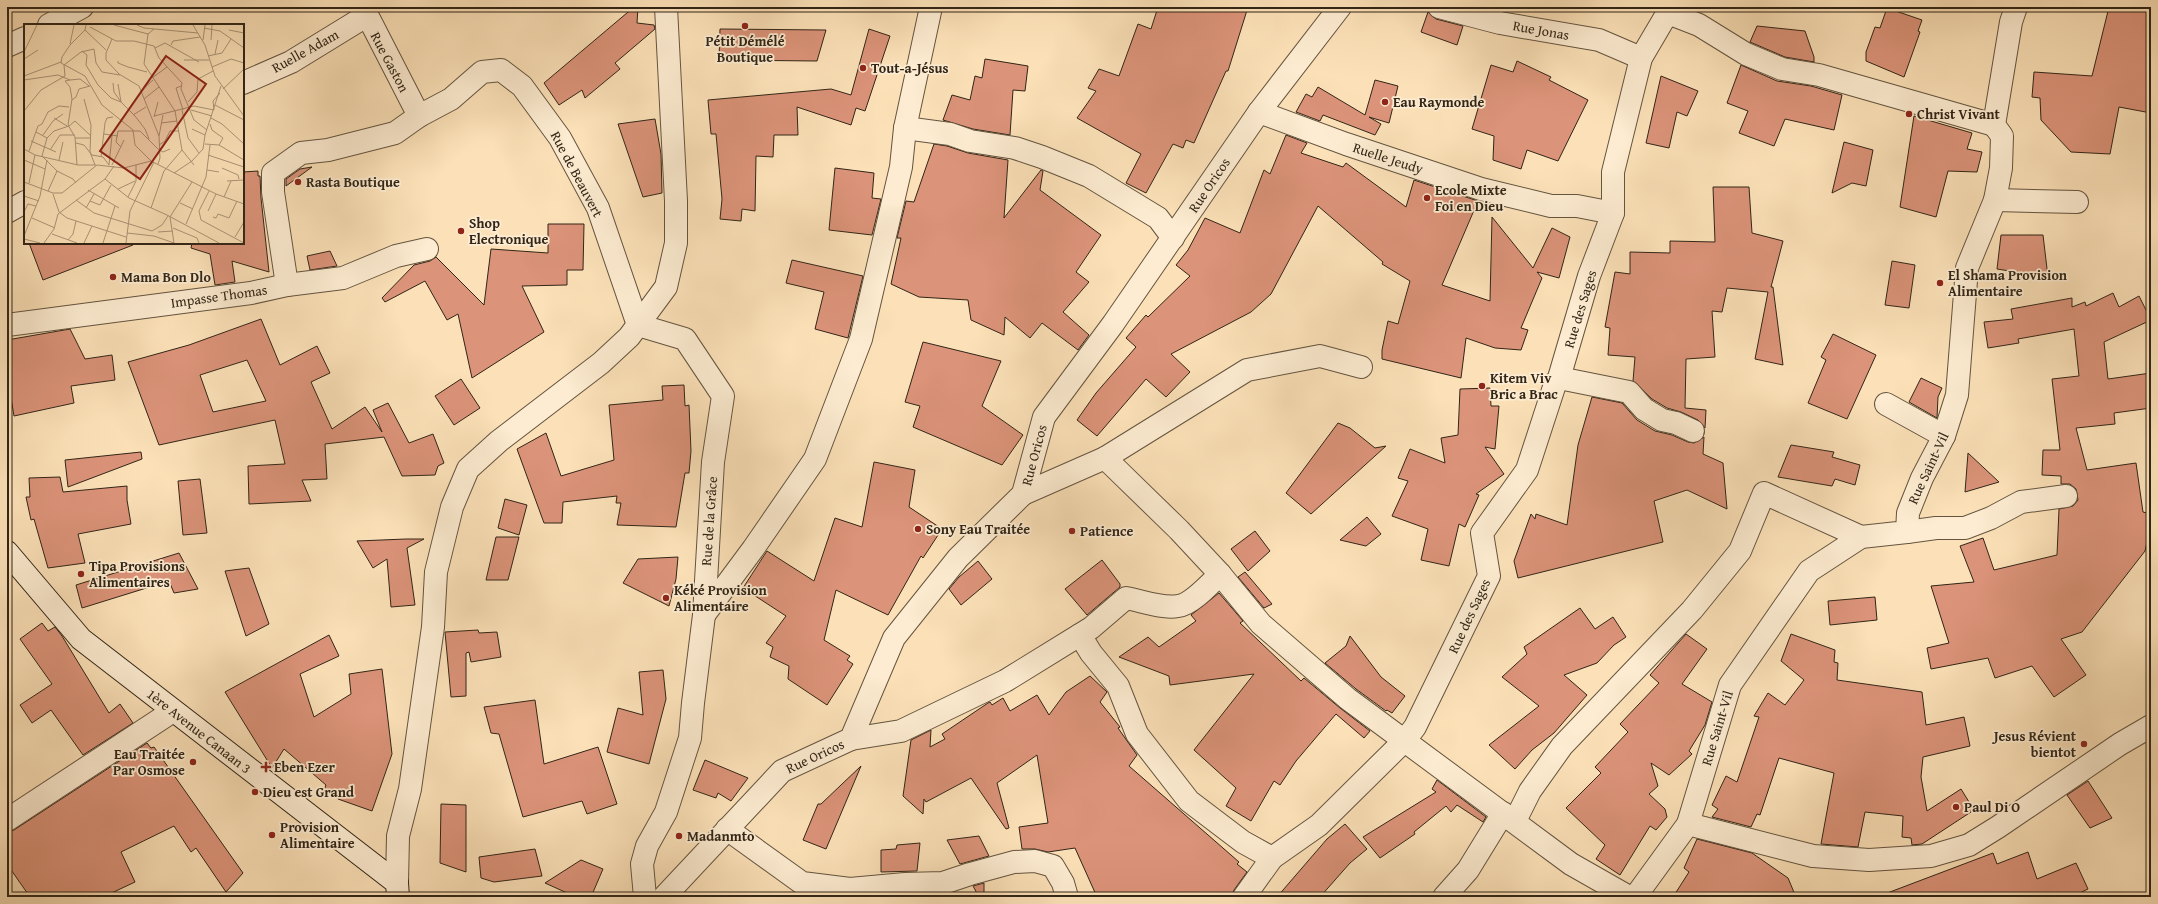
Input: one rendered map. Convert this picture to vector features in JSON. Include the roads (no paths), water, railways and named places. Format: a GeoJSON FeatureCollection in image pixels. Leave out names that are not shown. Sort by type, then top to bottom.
{"type":"FeatureCollection","features":[{"type":"Feature","properties":{"kind":"street"},"geometry":{"type":"LineString","coordinates":[[51,24],[82,7]]}},
{"type":"Feature","properties":{"kind":"street"},"geometry":{"type":"LineString","coordinates":[[398,890],[398,836],[410,789],[433,627],[436,572],[452,507],[468,469],[500,441],[601,363],[629,337],[666,287],[676,243],[676,201],[666,7]]}},
{"type":"Feature","properties":{"kind":"street"},"geometry":{"type":"LineString","coordinates":[[704,614],[753,549],[815,459],[861,339],[901,167],[905,128],[931,7]]}},
{"type":"Feature","properties":{"kind":"street","name":"Rue Oricos"},"geometry":{"type":"LineString","coordinates":[[664,897],[782,771],[851,739],[894,638],[958,558],[1023,494],[1044,416],[1114,324],[1259,112],[1340,7]]}},
{"type":"Feature","properties":{"kind":"street","name":"Rue Jonas"},"geometry":{"type":"LineString","coordinates":[[1439,7],[1500,23],[1599,40],[1641,58]]}},
{"type":"Feature","properties":{"kind":"street"},"geometry":{"type":"LineString","coordinates":[[1670,10],[1699,25],[1746,54],[1782,69],[1819,75],[1994,125],[2011,22],[2016,7]]}},
{"type":"Feature","properties":{"kind":"street","name":"Rue des Sages"},"geometry":{"type":"LineString","coordinates":[[1244,897],[1272,858],[1319,825],[1405,740],[1415,727],[1489,576],[1482,534],[1527,470],[1555,384],[1559,378],[1589,276],[1613,213],[1612,172],[1641,58],[1670,10]]}},
{"type":"Feature","properties":{"kind":"street","name":"Ruelle Adam"},"geometry":{"type":"LineString","coordinates":[[244,83],[291,62],[365,12]]}},
{"type":"Feature","properties":{"kind":"street","name":"Rue Gaston"},"geometry":{"type":"LineString","coordinates":[[365,12],[419,116]]}},
{"type":"Feature","properties":{"kind":"street"},"geometry":{"type":"LineString","coordinates":[[7,46],[24,38]]}},
{"type":"Feature","properties":{"kind":"street","name":"Rue de Beauvert"},"geometry":{"type":"LineString","coordinates":[[287,285],[273,192],[273,173],[301,153],[328,150],[395,133],[419,116],[451,99],[482,72],[501,70],[522,86],[560,138],[598,208],[638,325]]}},
{"type":"Feature","properties":{"kind":"street","name":"Ruelle Jeudy"},"geometry":{"type":"LineString","coordinates":[[1259,112],[1346,144],[1481,189],[1551,206],[1577,206],[1613,213]]}},
{"type":"Feature","properties":{"kind":"street","name":"Rue Saint-Vil"},"geometry":{"type":"LineString","coordinates":[[1635,897],[1688,824],[1730,685],[1809,571],[1861,537],[1907,532],[1908,513],[1922,478],[1944,436],[1957,395],[1967,268],[1995,200],[2001,168],[2002,136],[1994,125]]}},
{"type":"Feature","properties":{"kind":"street"},"geometry":{"type":"LineString","coordinates":[[905,128],[950,134],[970,141],[1014,148],[1042,157],[1089,176],[1158,218],[1172,238]]}},
{"type":"Feature","properties":{"kind":"street"},"geometry":{"type":"LineString","coordinates":[[1995,200],[2077,202]]}},
{"type":"Feature","properties":{"kind":"street"},"geometry":{"type":"LineString","coordinates":[[7,212],[24,203]]}},
{"type":"Feature","properties":{"kind":"street","name":"Impasse Thomas"},"geometry":{"type":"LineString","coordinates":[[7,325],[251,293],[287,285],[343,278],[396,256],[427,249]]}},
{"type":"Feature","properties":{"kind":"street","name":"Rue de la Grâce"},"geometry":{"type":"LineString","coordinates":[[638,325],[685,339],[723,396],[713,462],[704,614],[690,738],[666,812],[646,846],[642,864],[646,897]]}},
{"type":"Feature","properties":{"kind":"street"},"geometry":{"type":"LineString","coordinates":[[1023,494],[1105,458],[1247,370],[1320,356],[1361,367]]}},
{"type":"Feature","properties":{"kind":"street"},"geometry":{"type":"LineString","coordinates":[[1559,378],[1629,392],[1644,409],[1662,420],[1676,423],[1693,431]]}},
{"type":"Feature","properties":{"kind":"street"},"geometry":{"type":"LineString","coordinates":[[1886,404],[1944,436]]}},
{"type":"Feature","properties":{"kind":"street"},"geometry":{"type":"LineString","coordinates":[[1105,458],[1179,530],[1220,574],[1261,624],[1348,699],[1572,864],[1629,897]]}},
{"type":"Feature","properties":{"kind":"street"},"geometry":{"type":"LineString","coordinates":[[1444,897],[1468,870],[1530,791],[1562,746],[1692,610],[1740,551],[1764,493],[1861,537]]}},
{"type":"Feature","properties":{"kind":"street"},"geometry":{"type":"LineString","coordinates":[[1907,532],[1936,528],[1965,528],[1991,518],[2021,502],[2066,496]]}},
{"type":"Feature","properties":{"kind":"street","name":"1ère Avenue Canaan 3"},"geometry":{"type":"LineString","coordinates":[[7,552],[81,638],[398,890]]}},
{"type":"Feature","properties":{"kind":"street"},"geometry":{"type":"LineString","coordinates":[[851,739],[901,731],[1005,682],[1080,635],[1126,598],[1158,605],[1179,606],[1198,594],[1220,574]]}},
{"type":"Feature","properties":{"kind":"street"},"geometry":{"type":"LineString","coordinates":[[1080,635],[1091,653],[1118,686],[1137,734],[1189,801],[1244,842],[1272,858]]}},
{"type":"Feature","properties":{"kind":"street"},"geometry":{"type":"LineString","coordinates":[[7,820],[173,711]]}},
{"type":"Feature","properties":{"kind":"street"},"geometry":{"type":"LineString","coordinates":[[1688,824],[1813,856],[1868,860],[1932,856],[1969,845],[2120,744],[2151,726]]}},
{"type":"Feature","properties":{"kind":"street"},"geometry":{"type":"LineString","coordinates":[[727,830],[802,882],[850,889],[905,884],[943,883],[1014,862],[1036,861],[1053,866],[1063,883],[1067,897]]}},
{"type":"Feature","properties":{"kind":"place","name":"Pétit Démélé Boutique"},"geometry":{"type":"Point","coordinates":[745,26]}},
{"type":"Feature","properties":{"kind":"place","name":"Tout-a-Jésus"},"geometry":{"type":"Point","coordinates":[863,68]}},
{"type":"Feature","properties":{"kind":"place","name":"Eau Raymonde"},"geometry":{"type":"Point","coordinates":[1385,102]}},
{"type":"Feature","properties":{"kind":"place","name":"Christ Vivant"},"geometry":{"type":"Point","coordinates":[1909,114]}},
{"type":"Feature","properties":{"kind":"place","name":"Rasta Boutique"},"geometry":{"type":"Point","coordinates":[298,182]}},
{"type":"Feature","properties":{"kind":"place","name":"Ecole Mixte Foi en Dieu"},"geometry":{"type":"Point","coordinates":[1427,198]}},
{"type":"Feature","properties":{"kind":"place","name":"Shop Electronique"},"geometry":{"type":"Point","coordinates":[461,231]}},
{"type":"Feature","properties":{"kind":"place","name":"Mama Bon Dlo"},"geometry":{"type":"Point","coordinates":[113,277]}},
{"type":"Feature","properties":{"kind":"place","name":"El Shama Provision Alimentaire"},"geometry":{"type":"Point","coordinates":[1940,283]}},
{"type":"Feature","properties":{"kind":"place","name":"Kitem Viv Bric a Brac"},"geometry":{"type":"Point","coordinates":[1482,386]}},
{"type":"Feature","properties":{"kind":"place","name":"Sony Eau Traitée"},"geometry":{"type":"Point","coordinates":[918,529]}},
{"type":"Feature","properties":{"kind":"place","name":"Patience"},"geometry":{"type":"Point","coordinates":[1072,531]}},
{"type":"Feature","properties":{"kind":"place","name":"Tipa Provisions Alimentaires"},"geometry":{"type":"Point","coordinates":[81,574]}},
{"type":"Feature","properties":{"kind":"place","name":"Kéké Provision Alimentaire"},"geometry":{"type":"Point","coordinates":[666,598]}},
{"type":"Feature","properties":{"kind":"place","name":"Jesus Révient bientot"},"geometry":{"type":"Point","coordinates":[2084,744]}},
{"type":"Feature","properties":{"kind":"place","name":"Eau Traitée Par Osmose"},"geometry":{"type":"Point","coordinates":[193,762]}},
{"type":"Feature","properties":{"kind":"place","name":"Eben Ezer"},"geometry":{"type":"Point","coordinates":[266,767]}},
{"type":"Feature","properties":{"kind":"place","name":"Dieu est Grand"},"geometry":{"type":"Point","coordinates":[255,792]}},
{"type":"Feature","properties":{"kind":"place","name":"Paul Di O"},"geometry":{"type":"Point","coordinates":[1956,807]}},
{"type":"Feature","properties":{"kind":"place","name":"Provision Alimentaire"},"geometry":{"type":"Point","coordinates":[272,835]}},
{"type":"Feature","properties":{"kind":"place","name":"Madanmto"},"geometry":{"type":"Point","coordinates":[679,836]}}]}
